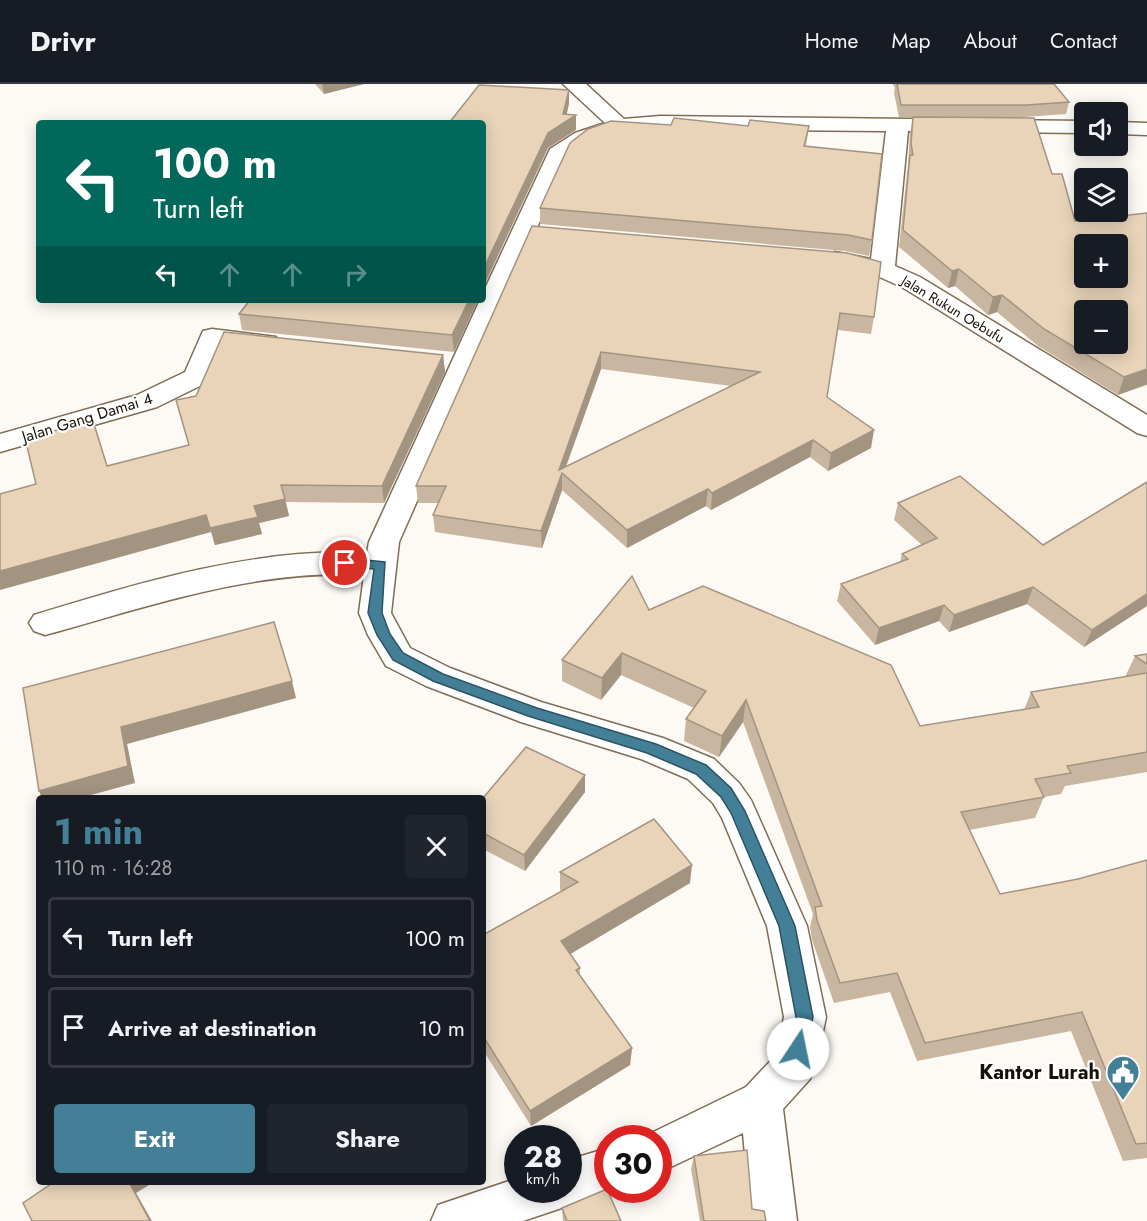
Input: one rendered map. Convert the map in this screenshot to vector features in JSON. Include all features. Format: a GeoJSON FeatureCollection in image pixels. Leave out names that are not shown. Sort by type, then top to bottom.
{"type":"FeatureCollection","features":[{"type":"Feature","properties":{"kind":"street"},"geometry":{"type":"LineString","coordinates":[[573,84],[607,112],[617,124]]}},
{"type":"Feature","properties":{"kind":"street"},"geometry":{"type":"LineString","coordinates":[[672,1144],[761,1102],[795,1065],[805,1017],[787,926],[738,811],[726,793],[701,769],[651,748],[533,712],[438,677],[398,657],[384,635],[375,613],[384,542],[454,362],[534,233],[558,154],[579,137],[617,124],[742,121],[1074,127]]}},
{"type":"Feature","properties":{"kind":"street"},"geometry":{"type":"LineString","coordinates":[[882,269],[898,123]]}},
{"type":"Feature","properties":{"kind":"street"},"geometry":{"type":"LineString","coordinates":[[1128,128],[1147,129]]}},
{"type":"Feature","properties":{"kind":"street","name":"Jalan Rukun Oebufu"},"geometry":{"type":"LineString","coordinates":[[814,257],[845,260],[882,269],[911,282],[1147,427]]}},
{"type":"Feature","properties":{"kind":"street","name":"Jalan Gang Damai 4"},"geometry":{"type":"LineString","coordinates":[[0,443],[147,401],[196,377],[212,337],[293,346]]}},
{"type":"Feature","properties":{"kind":"street"},"geometry":{"type":"LineString","coordinates":[[45,623],[230,573],[328,562],[381,565]]}},
{"type":"Feature","properties":{"kind":"street"},"geometry":{"type":"LineString","coordinates":[[761,1102],[774,1221]]}},
{"type":"Feature","properties":{"kind":"street"},"geometry":{"type":"LineString","coordinates":[[454,1221],[509,1203]]}},
{"type":"Feature","properties":{"kind":"building"},"geometry":{"type":"Polygon","coordinates":[[[897,84],[1054,84],[1069,102],[1027,105],[901,105],[897,84]]]}},
{"type":"Feature","properties":{"kind":"building"},"geometry":{"type":"Polygon","coordinates":[[[479,85],[569,90],[563,114],[576,115],[548,133],[486,264],[486,120],[451,120],[479,85]]]}},
{"type":"Feature","properties":{"kind":"building"},"geometry":{"type":"Polygon","coordinates":[[[913,117],[1034,118],[1052,174],[1062,174],[1074,222],[1128,222],[1128,215],[1147,213],[1147,369],[1124,377],[1086,354],[1128,354],[1128,300],[1074,300],[1074,347],[1044,329],[1002,295],[993,297],[959,269],[952,271],[903,230],[910,155],[913,155],[911,144],[913,117]]]}},
{"type":"Feature","properties":{"kind":"building"},"geometry":{"type":"Polygon","coordinates":[[[674,118],[748,126],[750,120],[809,126],[804,146],[882,154],[872,240],[848,235],[540,208],[570,143],[588,129],[611,121],[671,125],[674,118]]]}},
{"type":"Feature","properties":{"kind":"building"},"geometry":{"type":"Polygon","coordinates":[[[532,226],[847,253],[881,262],[874,317],[840,313],[827,397],[874,430],[831,453],[813,440],[712,493],[708,489],[627,530],[562,473],[541,531],[433,515],[446,486],[416,486],[532,226]],[[601,352],[559,470],[760,372],[601,352]]]}},
{"type":"Feature","properties":{"kind":"building"},"geometry":{"type":"Polygon","coordinates":[[[248,303],[468,303],[452,335],[239,314],[248,303]]]}},
{"type":"Feature","properties":{"kind":"building"},"geometry":{"type":"Polygon","coordinates":[[[224,332],[443,355],[382,486],[281,485],[285,499],[254,506],[258,517],[210,528],[206,515],[0,571],[0,494],[36,484],[25,438],[93,421],[107,466],[189,445],[176,400],[196,396],[224,332]]]}},
{"type":"Feature","properties":{"kind":"building"},"geometry":{"type":"Polygon","coordinates":[[[960,476],[1043,545],[1147,482],[1147,594],[1092,630],[1033,587],[954,615],[944,605],[879,628],[841,584],[908,559],[902,554],[937,538],[898,503],[960,476]]]}},
{"type":"Feature","properties":{"kind":"building"},"geometry":{"type":"Polygon","coordinates":[[[632,576],[649,610],[703,586],[891,665],[920,726],[1039,707],[1031,692],[1147,673],[1147,752],[1067,766],[1071,773],[1035,779],[1044,797],[961,812],[1000,894],[1078,879],[1147,860],[1147,1143],[1136,1144],[1082,1012],[925,1043],[897,973],[840,983],[817,920],[815,907],[822,906],[746,700],[722,736],[686,719],[706,691],[622,653],[602,678],[562,660],[632,576]]]}},
{"type":"Feature","properties":{"kind":"building"},"geometry":{"type":"Polygon","coordinates":[[[274,622],[292,681],[121,727],[128,766],[39,791],[23,688],[274,622]]]}},
{"type":"Feature","properties":{"kind":"building"},"geometry":{"type":"Polygon","coordinates":[[[1147,654],[1147,664],[1135,656],[1147,654]]]}},
{"type":"Feature","properties":{"kind":"building"},"geometry":{"type":"Polygon","coordinates":[[[526,747],[585,775],[524,855],[486,835],[486,795],[526,747]]]}},
{"type":"Feature","properties":{"kind":"building"},"geometry":{"type":"Polygon","coordinates":[[[654,819],[692,865],[561,941],[580,968],[576,970],[632,1048],[530,1111],[486,1041],[486,933],[578,882],[560,872],[654,819]]]}},
{"type":"Feature","properties":{"kind":"building"},"geometry":{"type":"Polygon","coordinates":[[[747,1150],[752,1209],[764,1211],[766,1221],[704,1221],[694,1156],[747,1150]]]}},
{"type":"Feature","properties":{"kind":"building"},"geometry":{"type":"Polygon","coordinates":[[[50,1185],[131,1185],[150,1221],[32,1221],[23,1203],[50,1185]]]}},
{"type":"Feature","properties":{"kind":"building"},"geometry":{"type":"Polygon","coordinates":[[[594,1194],[594,1203],[613,1203],[621,1221],[567,1221],[562,1208],[574,1203],[582,1203],[582,1200],[594,1194]]]}},
{"type":"Feature","properties":{"kind":"place","name":"Kantor Lurah"},"geometry":{"type":"Point","coordinates":[1123,1101]}},
{"type":"Feature","properties":{"kind":"route"},"geometry":{"type":"LineString","coordinates":[[345,563],[381,565],[375,613],[384,635],[398,657],[438,677],[533,712],[651,748],[701,769],[726,793],[738,811],[787,926],[805,1017],[798,1049]]}}]}
